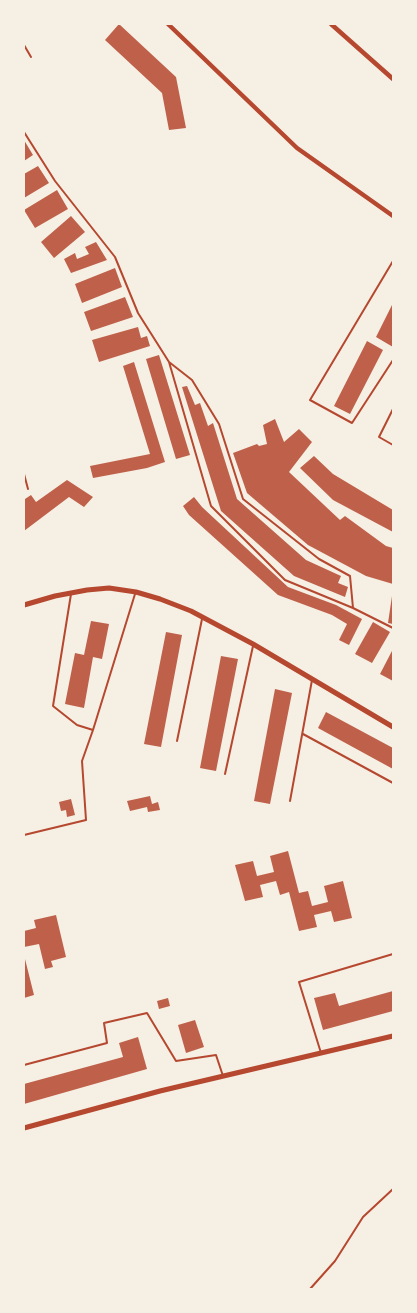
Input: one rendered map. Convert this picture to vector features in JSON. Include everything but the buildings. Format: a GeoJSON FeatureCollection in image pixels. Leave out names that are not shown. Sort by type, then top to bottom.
{"type":"FeatureCollection","features":[{"type":"Feature","properties":{"kind":"street"},"geometry":{"type":"LineString","coordinates":[[168,24],[297,148],[393,216]]}},
{"type":"Feature","properties":{"kind":"street"},"geometry":{"type":"LineString","coordinates":[[331,24],[393,78]]}},
{"type":"Feature","properties":{"kind":"street"},"geometry":{"type":"LineString","coordinates":[[24,605],[72,593],[109,588],[136,592],[160,599],[202,617],[253,644],[393,727]]}},
{"type":"Feature","properties":{"kind":"street"},"geometry":{"type":"LineString","coordinates":[[24,1128],[160,1091],[393,1036]]}},
{"type":"Feature","properties":{"kind":"lane"},"geometry":{"type":"LineString","coordinates":[[24,45],[30,57]]}},
{"type":"Feature","properties":{"kind":"lane"},"geometry":{"type":"LineString","coordinates":[[24,132],[55,181],[115,257],[138,313],[169,362],[211,506],[285,580],[353,608],[393,628]]}},
{"type":"Feature","properties":{"kind":"lane"},"geometry":{"type":"LineString","coordinates":[[393,262],[310,400],[352,423],[393,360]]}},
{"type":"Feature","properties":{"kind":"lane"},"geometry":{"type":"LineString","coordinates":[[169,362],[192,380],[219,424],[243,499],[319,559],[350,576],[353,608]]}},
{"type":"Feature","properties":{"kind":"lane"},"geometry":{"type":"LineString","coordinates":[[393,409],[379,437],[393,445]]}},
{"type":"Feature","properties":{"kind":"lane"},"geometry":{"type":"LineString","coordinates":[[24,474],[28,490]]}},
{"type":"Feature","properties":{"kind":"lane"},"geometry":{"type":"LineString","coordinates":[[24,835],[86,820],[82,761],[136,592]]}},
{"type":"Feature","properties":{"kind":"lane"},"geometry":{"type":"LineString","coordinates":[[72,593],[53,706],[77,725],[93,730]]}},
{"type":"Feature","properties":{"kind":"lane"},"geometry":{"type":"LineString","coordinates":[[178,741],[202,617]]}},
{"type":"Feature","properties":{"kind":"lane"},"geometry":{"type":"LineString","coordinates":[[225,774],[253,644]]}},
{"type":"Feature","properties":{"kind":"lane"},"geometry":{"type":"LineString","coordinates":[[290,801],[312,680]]}},
{"type":"Feature","properties":{"kind":"lane"},"geometry":{"type":"LineString","coordinates":[[302,734],[393,783]]}},
{"type":"Feature","properties":{"kind":"lane"},"geometry":{"type":"LineString","coordinates":[[322,1053],[299,982],[393,954]]}},
{"type":"Feature","properties":{"kind":"lane"},"geometry":{"type":"LineString","coordinates":[[24,1065],[107,1043],[104,1023],[147,1012],[176,1061],[216,1055],[223,1076]]}},
{"type":"Feature","properties":{"kind":"path"},"geometry":{"type":"LineString","coordinates":[[310,1289],[335,1261],[363,1217],[393,1189]]}}]}
